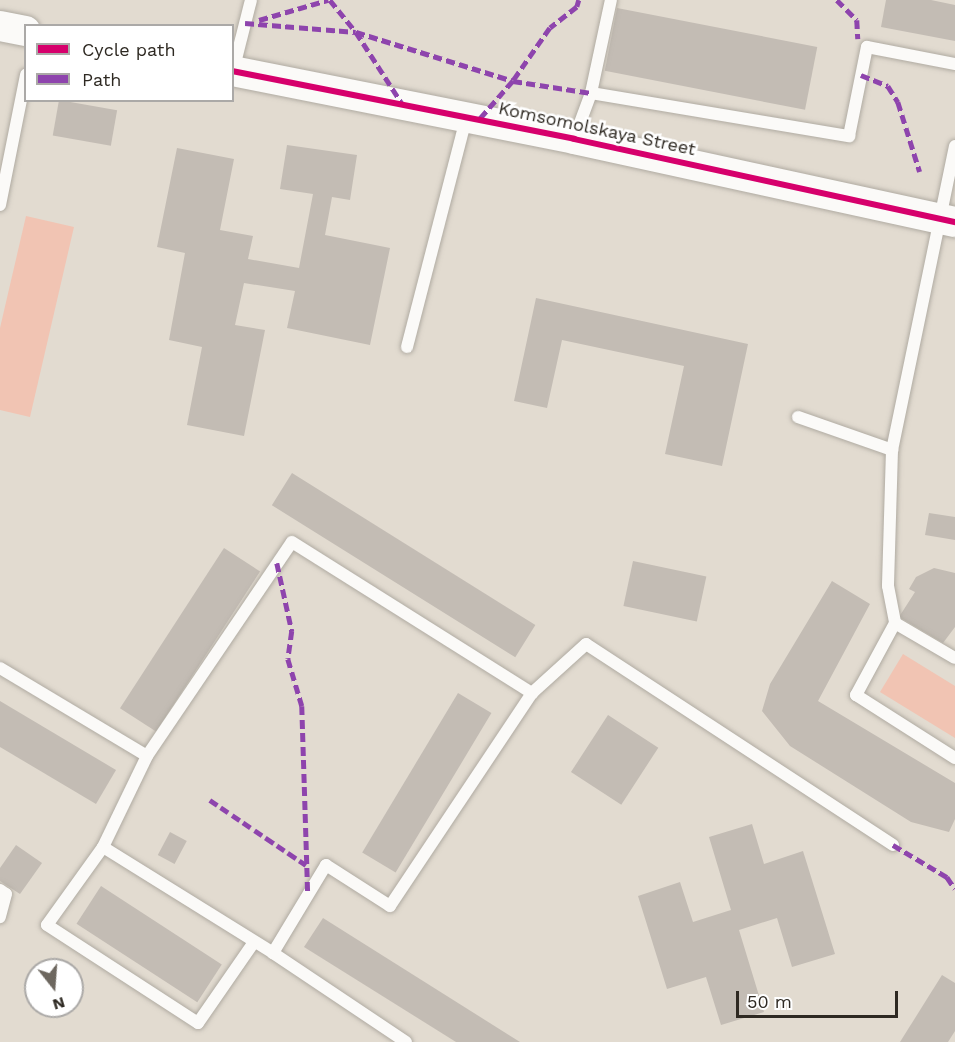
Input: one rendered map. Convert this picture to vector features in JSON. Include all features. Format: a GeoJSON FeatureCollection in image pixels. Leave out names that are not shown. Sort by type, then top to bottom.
{"type":"FeatureCollection","features":[{"type":"Feature","properties":{"kind":"street"},"geometry":{"type":"LineString","coordinates":[[0,26],[24,31]]}},
{"type":"Feature","properties":{"kind":"street","name":"Komsomolskaya Street"},"geometry":{"type":"LineString","coordinates":[[234,71],[574,139],[948,220]]}},
{"type":"Feature","properties":{"kind":"lane"},"geometry":{"type":"LineString","coordinates":[[234,67],[251,0]]}},
{"type":"Feature","properties":{"kind":"lane"},"geometry":{"type":"LineString","coordinates":[[574,139],[591,93],[611,0]]}},
{"type":"Feature","properties":{"kind":"lane"},"geometry":{"type":"LineString","coordinates":[[591,93],[849,136],[867,47],[955,64]]}},
{"type":"Feature","properties":{"kind":"lane"},"geometry":{"type":"LineString","coordinates":[[0,205],[24,85]]}},
{"type":"Feature","properties":{"kind":"lane"},"geometry":{"type":"LineString","coordinates":[[407,347],[466,117]]}},
{"type":"Feature","properties":{"kind":"lane"},"geometry":{"type":"LineString","coordinates":[[955,146],[948,220],[892,450],[888,586],[895,623],[856,695],[955,758]]}},
{"type":"Feature","properties":{"kind":"lane"},"geometry":{"type":"LineString","coordinates":[[798,417],[892,450]]}},
{"type":"Feature","properties":{"kind":"lane"},"geometry":{"type":"LineString","coordinates":[[254,942],[198,1023],[47,925],[103,847],[147,756],[292,542],[532,693]]}},
{"type":"Feature","properties":{"kind":"lane"},"geometry":{"type":"LineString","coordinates":[[895,623],[955,658]]}},
{"type":"Feature","properties":{"kind":"lane"},"geometry":{"type":"LineString","coordinates":[[273,953],[326,865],[390,906],[532,693],[586,645],[893,845]]}},
{"type":"Feature","properties":{"kind":"lane"},"geometry":{"type":"LineString","coordinates":[[0,668],[147,756]]}},
{"type":"Feature","properties":{"kind":"lane"},"geometry":{"type":"LineString","coordinates":[[103,847],[273,953],[406,1042]]}},
{"type":"Feature","properties":{"kind":"lane"},"geometry":{"type":"LineString","coordinates":[[0,890],[6,894],[0,917]]}},
{"type":"Feature","properties":{"kind":"shaded area"},"geometry":{"type":"Polygon","coordinates":[[[26,216],[74,227],[30,417],[0,410],[0,328],[26,216]]]}},
{"type":"Feature","properties":{"kind":"shaded area"},"geometry":{"type":"Polygon","coordinates":[[[903,654],[955,686],[955,738],[880,692],[903,654]]]}},
{"type":"Feature","properties":{"kind":"building"},"geometry":{"type":"Polygon","coordinates":[[[886,0],[931,0],[955,5],[955,41],[881,27],[886,0]]]}},
{"type":"Feature","properties":{"kind":"building"},"geometry":{"type":"Polygon","coordinates":[[[617,8],[817,47],[805,110],[605,71],[617,8]]]}},
{"type":"Feature","properties":{"kind":"building"},"geometry":{"type":"Polygon","coordinates":[[[59,102],[117,110],[111,146],[53,135],[59,102]]]}},
{"type":"Feature","properties":{"kind":"building"},"geometry":{"type":"Polygon","coordinates":[[[287,145],[357,155],[350,200],[332,197],[325,235],[390,248],[370,345],[287,328],[295,291],[244,283],[235,325],[265,330],[244,436],[187,425],[202,347],[169,340],[185,253],[157,247],[177,148],[234,159],[220,230],[253,236],[248,259],[299,268],[313,194],[280,189],[287,145]]]}},
{"type":"Feature","properties":{"kind":"building"},"geometry":{"type":"Polygon","coordinates":[[[536,298],[748,344],[722,466],[665,454],[684,366],[562,340],[547,408],[514,401],[536,298]]]}},
{"type":"Feature","properties":{"kind":"building"},"geometry":{"type":"Polygon","coordinates":[[[292,473],[535,625],[515,657],[272,505],[292,473]]]}},
{"type":"Feature","properties":{"kind":"building"},"geometry":{"type":"Polygon","coordinates":[[[929,513],[955,517],[955,540],[925,535],[929,513]]]}},
{"type":"Feature","properties":{"kind":"building"},"geometry":{"type":"Polygon","coordinates":[[[224,548],[260,571],[156,732],[120,708],[224,548]]]}},
{"type":"Feature","properties":{"kind":"building"},"geometry":{"type":"Polygon","coordinates":[[[633,561],[706,577],[697,622],[623,606],[633,561]]]}},
{"type":"Feature","properties":{"kind":"building"},"geometry":{"type":"Polygon","coordinates":[[[934,568],[955,573],[955,627],[943,643],[899,617],[915,592],[909,589],[916,577],[934,568]]]}},
{"type":"Feature","properties":{"kind":"building"},"geometry":{"type":"Polygon","coordinates":[[[832,581],[870,604],[818,701],[955,783],[955,819],[949,832],[911,822],[790,746],[762,711],[770,684],[832,581]]]}},
{"type":"Feature","properties":{"kind":"building"},"geometry":{"type":"Polygon","coordinates":[[[458,693],[491,713],[396,873],[362,852],[458,693]]]}},
{"type":"Feature","properties":{"kind":"building"},"geometry":{"type":"Polygon","coordinates":[[[0,701],[116,770],[96,804],[0,747],[0,701]]]}},
{"type":"Feature","properties":{"kind":"building"},"geometry":{"type":"Polygon","coordinates":[[[608,715],[658,748],[621,805],[571,772],[608,715]]]}},
{"type":"Feature","properties":{"kind":"building"},"geometry":{"type":"Polygon","coordinates":[[[752,824],[764,864],[803,851],[835,954],[792,967],[777,918],[739,930],[764,1012],[721,1025],[706,977],[667,989],[638,896],[680,882],[693,922],[731,910],[709,837],[752,824]]]}},
{"type":"Feature","properties":{"kind":"building"},"geometry":{"type":"Polygon","coordinates":[[[170,832],[187,841],[175,864],[158,855],[170,832]]]}},
{"type":"Feature","properties":{"kind":"building"},"geometry":{"type":"Polygon","coordinates":[[[16,845],[42,863],[20,894],[0,881],[0,868],[16,845]]]}},
{"type":"Feature","properties":{"kind":"building"},"geometry":{"type":"Polygon","coordinates":[[[101,886],[222,964],[197,1002],[76,924],[101,886]]]}},
{"type":"Feature","properties":{"kind":"building"},"geometry":{"type":"Polygon","coordinates":[[[323,918],[520,1042],[456,1042],[304,947],[323,918]]]}},
{"type":"Feature","properties":{"kind":"building"},"geometry":{"type":"Polygon","coordinates":[[[942,975],[955,983],[955,1031],[948,1042],[900,1042],[942,975]]]}},
{"type":"Feature","properties":{"kind":"marked path"},"geometry":{"type":"LineString","coordinates":[[259,20],[328,0]]}},
{"type":"Feature","properties":{"kind":"marked path"},"geometry":{"type":"LineString","coordinates":[[330,0],[356,32],[513,81],[479,120]]}},
{"type":"Feature","properties":{"kind":"marked path"},"geometry":{"type":"LineString","coordinates":[[579,0],[577,7],[550,28],[513,81],[591,93]]}},
{"type":"Feature","properties":{"kind":"marked path"},"geometry":{"type":"LineString","coordinates":[[837,0],[857,20],[858,39]]}},
{"type":"Feature","properties":{"kind":"marked path"},"geometry":{"type":"LineString","coordinates":[[245,23],[356,32],[403,105]]}},
{"type":"Feature","properties":{"kind":"marked path"},"geometry":{"type":"LineString","coordinates":[[861,75],[888,86],[898,102],[920,172]]}},
{"type":"Feature","properties":{"kind":"marked path"},"geometry":{"type":"LineString","coordinates":[[277,563],[292,631],[288,659],[302,706],[308,894]]}},
{"type":"Feature","properties":{"kind":"marked path"},"geometry":{"type":"LineString","coordinates":[[210,800],[306,865]]}},
{"type":"Feature","properties":{"kind":"marked path"},"geometry":{"type":"LineString","coordinates":[[893,845],[947,877],[955,889]]}},
{"type":"Feature","properties":{"kind":"cycle path"},"geometry":{"type":"LineString","coordinates":[[234,71],[574,139],[955,222]]}}]}
